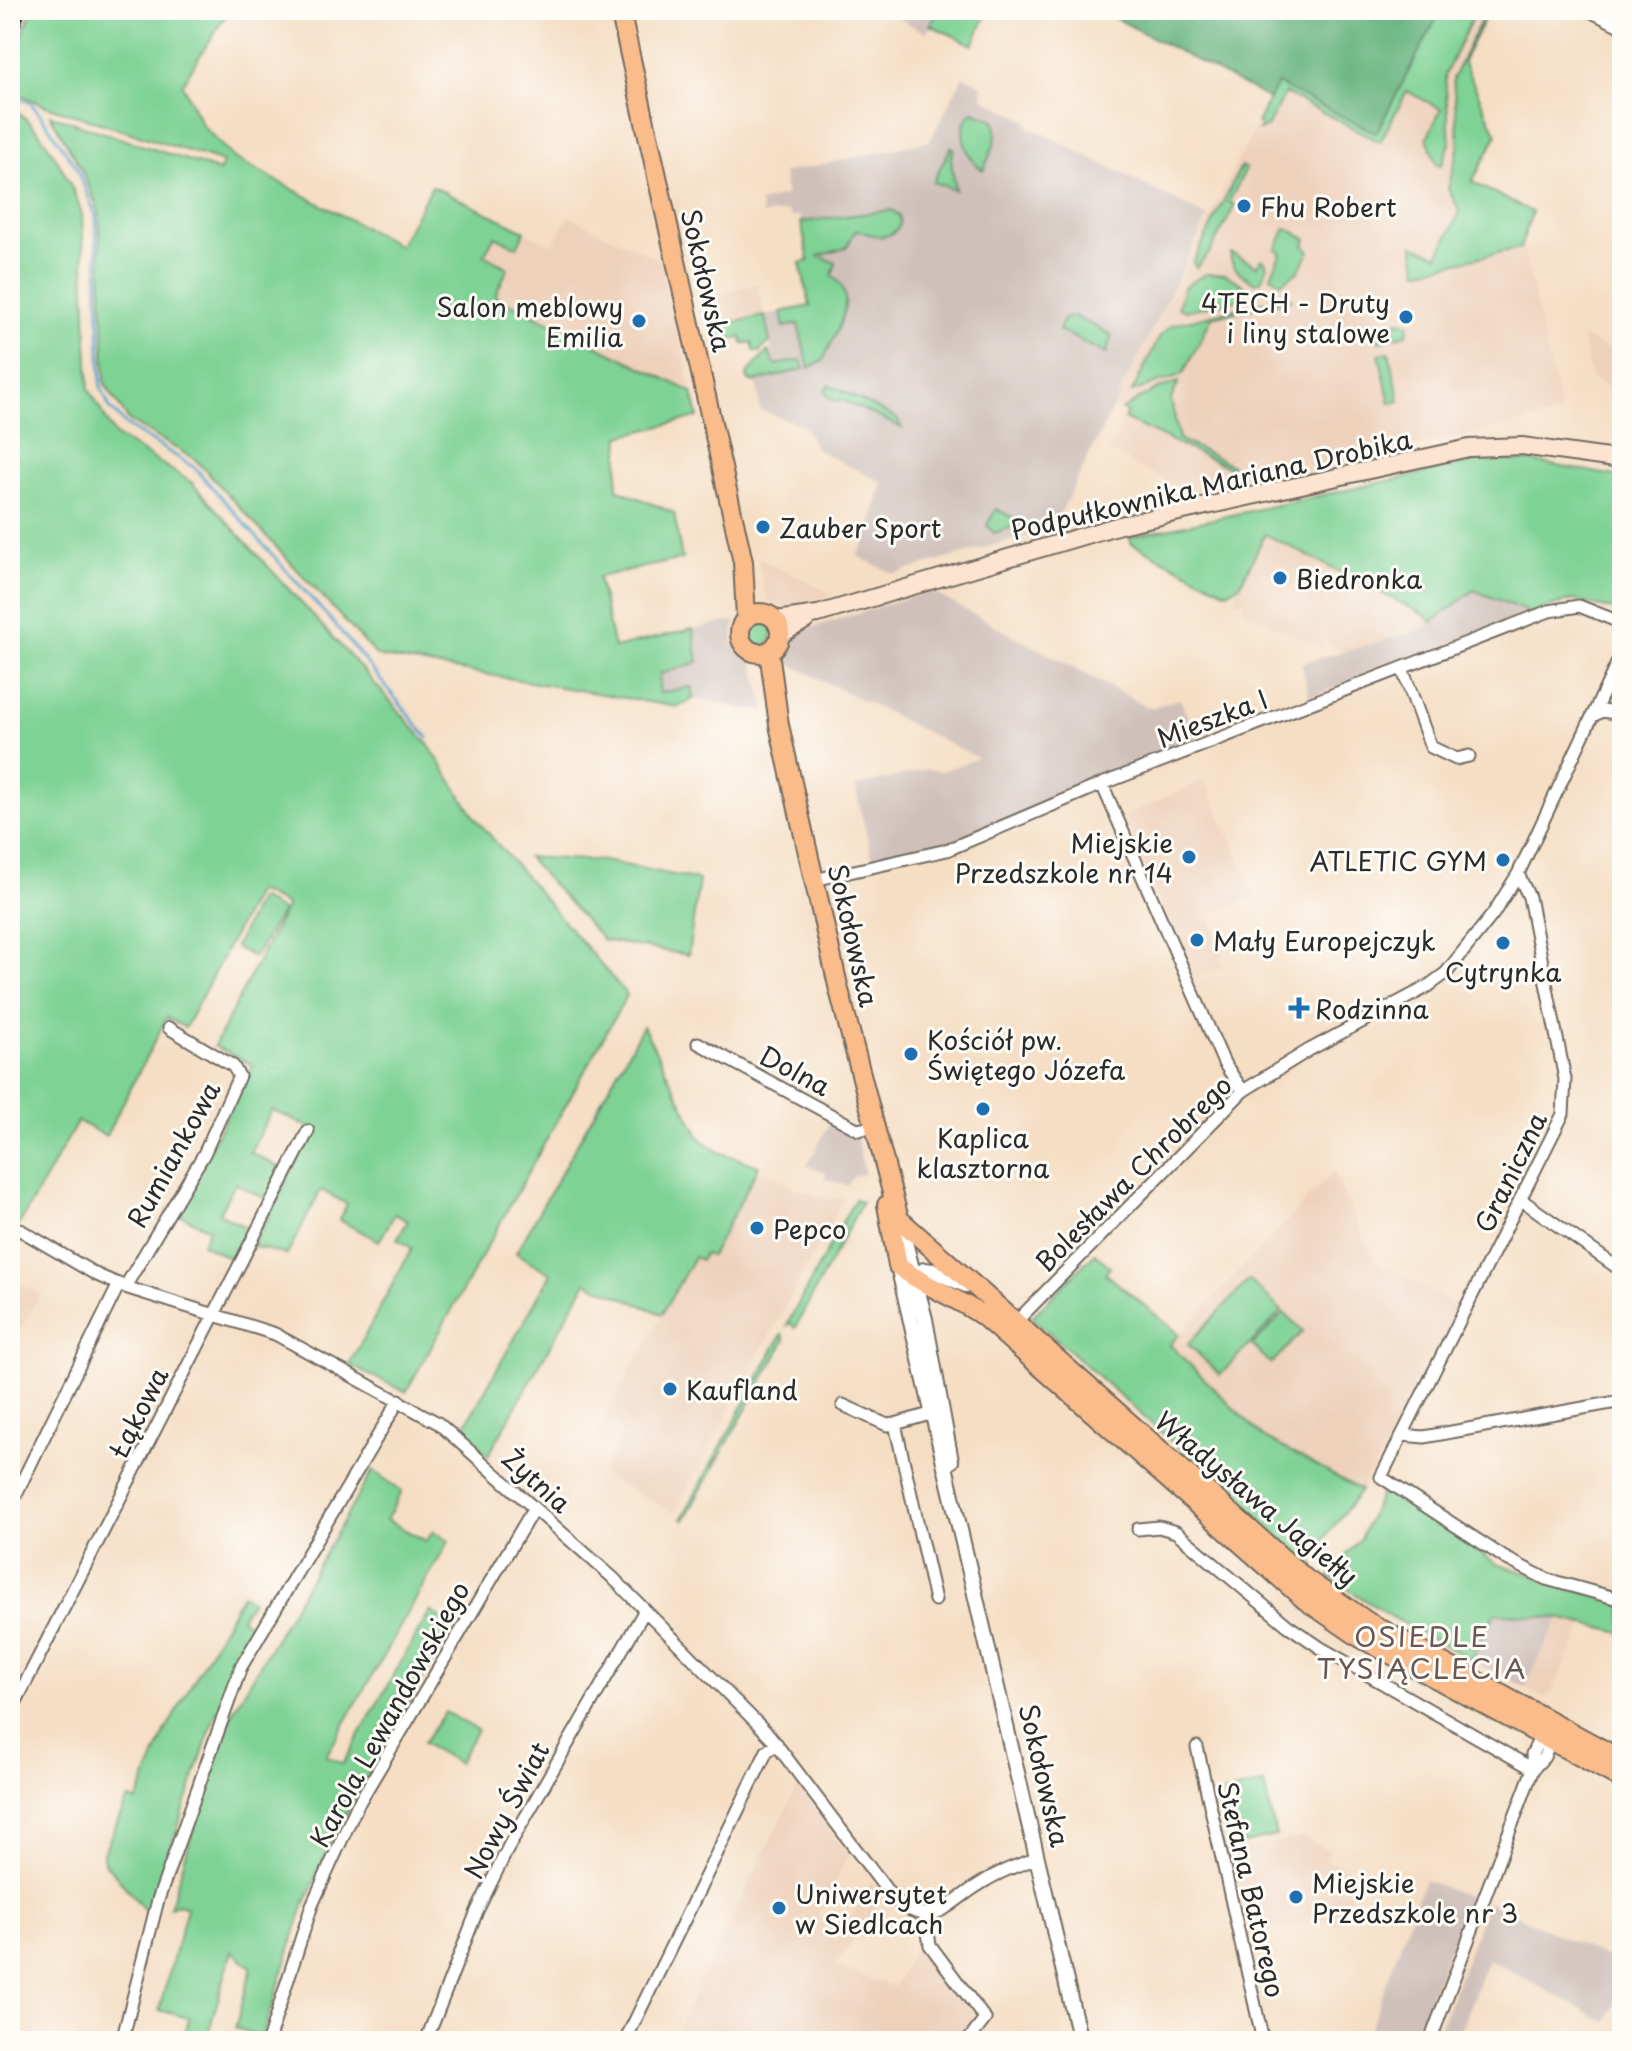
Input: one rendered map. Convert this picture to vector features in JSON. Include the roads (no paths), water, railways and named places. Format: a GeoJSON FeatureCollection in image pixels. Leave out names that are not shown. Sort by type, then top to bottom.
{"type":"FeatureCollection","features":[{"type":"Feature","properties":{"kind":"main road","name":"Sokołowska"},"geometry":{"type":"LineString","coordinates":[[620,13],[743,562],[766,621],[740,625],[740,638],[745,647],[762,652],[873,1126],[899,1219]]}},
{"type":"Feature","properties":{"kind":"main road","name":"Podpułkownika Mariana Drobika"},"geometry":{"type":"LineString","coordinates":[[766,621],[818,614],[1120,525],[1469,448],[1532,447],[1622,460]]}},
{"type":"Feature","properties":{"kind":"main road"},"geometry":{"type":"LineString","coordinates":[[762,652],[766,621]]}},
{"type":"Feature","properties":{"kind":"main road","name":"Sokołowska"},"geometry":{"type":"LineString","coordinates":[[886,1178],[887,1210],[904,1278]]}},
{"type":"Feature","properties":{"kind":"main road","name":"Władysława Jagiełły"},"geometry":{"type":"LineString","coordinates":[[899,1219],[988,1297],[1010,1328]]}},
{"type":"Feature","properties":{"kind":"main road","name":"Władysława Jagiełły"},"geometry":{"type":"LineString","coordinates":[[904,1278],[956,1299],[1010,1328],[1306,1579],[1622,1779]]}},
{"type":"Feature","properties":{"kind":"main road","name":"Władysława Jagiełły"},"geometry":{"type":"LineString","coordinates":[[1548,1732],[1622,1760]]}},
{"type":"Feature","properties":{"kind":"street"},"geometry":{"type":"LineString","coordinates":[[598,10],[620,13]]}},
{"type":"Feature","properties":{"kind":"street"},"geometry":{"type":"LineString","coordinates":[[1588,10],[1622,27]]}},
{"type":"Feature","properties":{"kind":"street","name":"Mieszka I"},"geometry":{"type":"LineString","coordinates":[[814,880],[947,850],[1102,784],[1565,606],[1597,610],[1622,623]]}},
{"type":"Feature","properties":{"kind":"street"},"geometry":{"type":"LineString","coordinates":[[1518,874],[1622,653]]}},
{"type":"Feature","properties":{"kind":"street"},"geometry":{"type":"LineString","coordinates":[[1402,668],[1431,747],[1456,759],[1469,756]]}},
{"type":"Feature","properties":{"kind":"street"},"geometry":{"type":"LineString","coordinates":[[1592,717],[1602,711],[1622,714]]}},
{"type":"Feature","properties":{"kind":"street"},"geometry":{"type":"LineString","coordinates":[[1102,784],[1224,1063],[1243,1091]]}},
{"type":"Feature","properties":{"kind":"street","name":"Bolesława Chrobrego"},"geometry":{"type":"LineString","coordinates":[[1010,1328],[1243,1091],[1309,1050],[1427,987],[1446,973],[1493,914],[1518,874]]}},
{"type":"Feature","properties":{"kind":"street","name":"Graniczna"},"geometry":{"type":"LineString","coordinates":[[1518,874],[1529,897],[1566,1099],[1557,1132],[1381,1472],[1382,1480],[1505,1558],[1546,1579],[1622,1600]]}},
{"type":"Feature","properties":{"kind":"street","name":"Rumiankowa"},"geometry":{"type":"LineString","coordinates":[[122,1286],[204,1154],[239,1076],[233,1066],[169,1028]]}},
{"type":"Feature","properties":{"kind":"street","name":"Dolna"},"geometry":{"type":"LineString","coordinates":[[698,1043],[859,1130],[873,1126]]}},
{"type":"Feature","properties":{"kind":"street","name":"Łąkowa"},"geometry":{"type":"LineString","coordinates":[[10,1713],[308,1131]]}},
{"type":"Feature","properties":{"kind":"street"},"geometry":{"type":"LineString","coordinates":[[1523,1201],[1622,1271]]}},
{"type":"Feature","properties":{"kind":"street","name":"Sokołowska"},"geometry":{"type":"LineString","coordinates":[[899,1219],[904,1278],[930,1414],[960,1520],[1080,2041]]}},
{"type":"Feature","properties":{"kind":"street","name":"Żytnia"},"geometry":{"type":"LineString","coordinates":[[10,1224],[122,1286],[213,1312],[275,1334],[438,1423],[645,1610],[777,1744],[892,1897],[904,1908],[925,1914]]}},
{"type":"Feature","properties":{"kind":"street"},"geometry":{"type":"LineString","coordinates":[[904,1278],[924,1270],[934,1271],[988,1297]]}},
{"type":"Feature","properties":{"kind":"street","name":"Sokołowska"},"geometry":{"type":"LineString","coordinates":[[904,1278],[925,1319],[960,1520]]}},
{"type":"Feature","properties":{"kind":"street"},"geometry":{"type":"LineString","coordinates":[[14,1498],[122,1286]]}},
{"type":"Feature","properties":{"kind":"street"},"geometry":{"type":"LineString","coordinates":[[925,1319],[935,1300],[956,1299]]}},
{"type":"Feature","properties":{"kind":"street"},"geometry":{"type":"LineString","coordinates":[[122,2041],[158,1900],[241,1667],[399,1400]]}},
{"type":"Feature","properties":{"kind":"street"},"geometry":{"type":"LineString","coordinates":[[1402,1435],[1424,1437],[1622,1401]]}},
{"type":"Feature","properties":{"kind":"street"},"geometry":{"type":"LineString","coordinates":[[843,1405],[887,1425],[930,1414]]}},
{"type":"Feature","properties":{"kind":"street"},"geometry":{"type":"LineString","coordinates":[[895,1424],[935,1600]]}},
{"type":"Feature","properties":{"kind":"street","name":"Karola Lewandowskiego"},"geometry":{"type":"LineString","coordinates":[[268,2041],[312,1905],[357,1806],[534,1508]]}},
{"type":"Feature","properties":{"kind":"street"},"geometry":{"type":"LineString","coordinates":[[1138,1529],[1159,1527],[1176,1532],[1242,1590],[1309,1641],[1533,1769]]}},
{"type":"Feature","properties":{"kind":"street","name":"Nowy Świat"},"geometry":{"type":"LineString","coordinates":[[426,2041],[477,1911],[510,1844],[645,1610]]}},
{"type":"Feature","properties":{"kind":"street"},"geometry":{"type":"LineString","coordinates":[[1430,2041],[1533,1769],[1532,1754],[1548,1732]]}},
{"type":"Feature","properties":{"kind":"street"},"geometry":{"type":"LineString","coordinates":[[625,2041],[727,1828],[767,1751],[777,1744]]}},
{"type":"Feature","properties":{"kind":"street","name":"Stefana Batorego"},"geometry":{"type":"LineString","coordinates":[[1197,1747],[1263,2041]]}},
{"type":"Feature","properties":{"kind":"street"},"geometry":{"type":"LineString","coordinates":[[968,2041],[985,2019],[930,1945],[925,1914],[945,1911],[978,1885],[1038,1858]]}},
{"type":"Feature","properties":{"kind":"waterway"},"geometry":{"type":"LineString","coordinates":[[10,95],[31,103],[47,124],[77,168],[96,216],[101,387],[110,408],[126,425],[195,468],[337,627],[428,738]]}},
{"type":"Feature","properties":{"kind":"railway"},"geometry":{"type":"LineString","coordinates":[[10,51],[25,10]]}},
{"type":"Feature","properties":{"kind":"place","name":"Fhu Robert"},"geometry":{"type":"Point","coordinates":[1244,206]}},
{"type":"Feature","properties":{"kind":"place","name":"4TECH - Druty i liny stalowe"},"geometry":{"type":"Point","coordinates":[1406,317]}},
{"type":"Feature","properties":{"kind":"place","name":"Salon meblowy Emilia"},"geometry":{"type":"Point","coordinates":[639,321]}},
{"type":"Feature","properties":{"kind":"place","name":"Zauber Sport"},"geometry":{"type":"Point","coordinates":[763,527]}},
{"type":"Feature","properties":{"kind":"place","name":"Biedronka"},"geometry":{"type":"Point","coordinates":[1280,578]}},
{"type":"Feature","properties":{"kind":"place","name":"Miejskie Przedszkole nr 14"},"geometry":{"type":"Point","coordinates":[1189,857]}},
{"type":"Feature","properties":{"kind":"place","name":"ATLETIC GYM"},"geometry":{"type":"Point","coordinates":[1503,860]}},
{"type":"Feature","properties":{"kind":"place","name":"Mały Europejczyk"},"geometry":{"type":"Point","coordinates":[1197,940]}},
{"type":"Feature","properties":{"kind":"place","name":"Cytrynka"},"geometry":{"type":"Point","coordinates":[1503,943]}},
{"type":"Feature","properties":{"kind":"place","name":"Rodzinna"},"geometry":{"type":"Point","coordinates":[1299,1008]}},
{"type":"Feature","properties":{"kind":"place","name":"Kościół pw. Świętego Józefa"},"geometry":{"type":"Point","coordinates":[911,1054]}},
{"type":"Feature","properties":{"kind":"place","name":"Kaplica klasztorna"},"geometry":{"type":"Point","coordinates":[983,1109]}},
{"type":"Feature","properties":{"kind":"place","name":"Pepco"},"geometry":{"type":"Point","coordinates":[757,1228]}},
{"type":"Feature","properties":{"kind":"place","name":"Kaufland"},"geometry":{"type":"Point","coordinates":[670,1389]}},
{"type":"Feature","properties":{"kind":"place","name":"Miejskie Przedszkole nr 3"},"geometry":{"type":"Point","coordinates":[1296,1897]}},
{"type":"Feature","properties":{"kind":"place","name":"Uniwersytet w Siedlcach"},"geometry":{"type":"Point","coordinates":[779,1908]}},
{"type":"Feature","properties":{"kind":"district","name":"OSIEDLE TYSIĄCLECIA"},"geometry":{"type":"Point","coordinates":[1422,1651]}}]}
